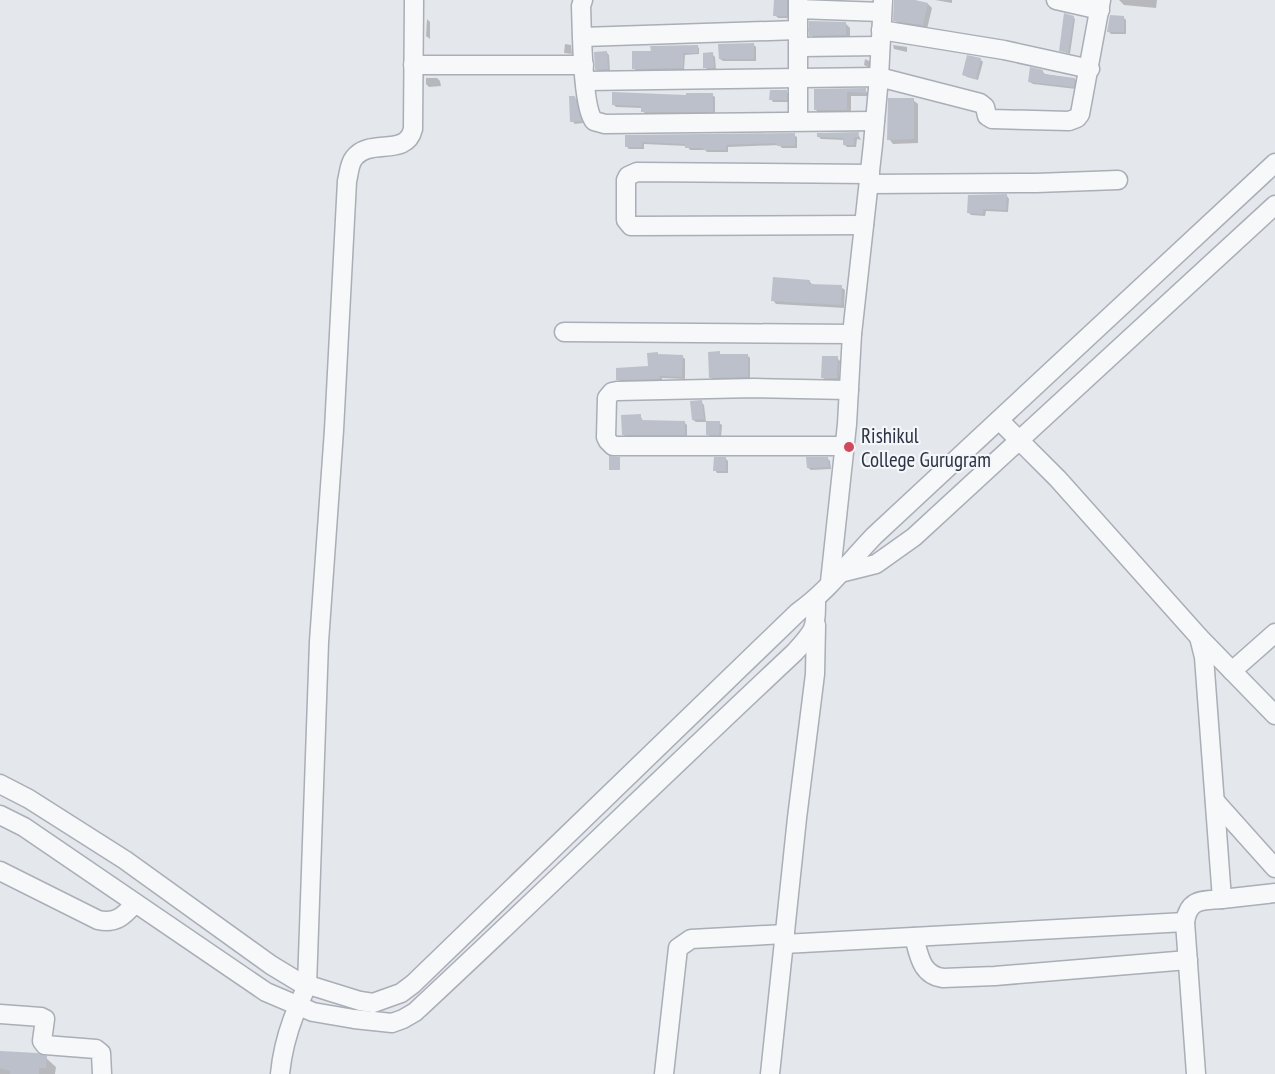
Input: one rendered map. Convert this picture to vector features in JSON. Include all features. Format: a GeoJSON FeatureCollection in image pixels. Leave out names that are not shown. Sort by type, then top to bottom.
{"type":"FeatureCollection","features":[{"type":"Feature","properties":{"kind":"street"},"geometry":{"type":"LineString","coordinates":[[280,1074],[282,1054],[297,1005],[307,986],[319,642],[334,430],[347,181],[353,158],[360,152],[370,148],[399,145],[411,137],[413,129],[414,0]]}},
{"type":"Feature","properties":{"kind":"street"},"geometry":{"type":"LineString","coordinates":[[583,0],[581,6],[585,73],[589,114],[594,121],[600,123],[875,121]]}},
{"type":"Feature","properties":{"kind":"street"},"geometry":{"type":"LineString","coordinates":[[413,65],[585,73],[799,78],[879,77],[980,103],[985,107],[987,116],[992,119],[1069,121],[1080,114],[1101,5],[1056,0]]}},
{"type":"Feature","properties":{"kind":"street"},"geometry":{"type":"LineString","coordinates":[[798,121],[798,5],[1090,69]]}},
{"type":"Feature","properties":{"kind":"street"},"geometry":{"type":"LineString","coordinates":[[583,37],[799,38],[881,22]]}},
{"type":"Feature","properties":{"kind":"street"},"geometry":{"type":"LineString","coordinates":[[837,577],[852,334],[870,179],[879,77],[881,22]]}},
{"type":"Feature","properties":{"kind":"street"},"geometry":{"type":"LineString","coordinates":[[0,784],[29,799],[125,860],[271,965],[307,986],[373,1003],[394,996],[413,984],[798,612],[816,599],[874,536],[1275,163]]}},
{"type":"Feature","properties":{"kind":"street"},"geometry":{"type":"LineString","coordinates":[[864,225],[631,226],[626,220],[626,180],[628,176],[637,172],[1036,183],[1118,180]]}},
{"type":"Feature","properties":{"kind":"street"},"geometry":{"type":"LineString","coordinates":[[837,577],[876,564],[900,548],[1272,213]]}},
{"type":"Feature","properties":{"kind":"street"},"geometry":{"type":"LineString","coordinates":[[564,332],[852,334]]}},
{"type":"Feature","properties":{"kind":"street"},"geometry":{"type":"LineString","coordinates":[[845,446],[613,446],[606,436],[607,398],[609,394],[617,391],[754,388],[849,390]]}},
{"type":"Feature","properties":{"kind":"street"},"geometry":{"type":"LineString","coordinates":[[999,420],[1058,479],[1199,637],[1275,715]]}},
{"type":"Feature","properties":{"kind":"street"},"geometry":{"type":"LineString","coordinates":[[770,1074],[815,674],[816,599]]}},
{"type":"Feature","properties":{"kind":"street"},"geometry":{"type":"LineString","coordinates":[[0,815],[24,827],[266,992],[313,1012],[392,1023],[415,1012],[530,906],[602,833],[795,652],[812,634],[816,623]]}},
{"type":"Feature","properties":{"kind":"street"},"geometry":{"type":"LineString","coordinates":[[1232,671],[1275,633]]}},
{"type":"Feature","properties":{"kind":"street"},"geometry":{"type":"LineString","coordinates":[[1199,637],[1204,657],[1222,899]]}},
{"type":"Feature","properties":{"kind":"street"},"geometry":{"type":"LineString","coordinates":[[1215,801],[1275,868]]}},
{"type":"Feature","properties":{"kind":"street"},"geometry":{"type":"LineString","coordinates":[[0,871],[98,920],[107,922],[116,920],[135,903]]}},
{"type":"Feature","properties":{"kind":"street"},"geometry":{"type":"LineString","coordinates":[[1196,1074],[1185,922],[1188,907],[1194,903],[1275,893]]}},
{"type":"Feature","properties":{"kind":"street"},"geometry":{"type":"LineString","coordinates":[[664,1074],[678,948],[691,939],[914,938],[1185,922]]}},
{"type":"Feature","properties":{"kind":"street"},"geometry":{"type":"LineString","coordinates":[[914,938],[922,965],[927,972],[935,977],[943,978],[995,976],[1188,960]]}},
{"type":"Feature","properties":{"kind":"street"},"geometry":{"type":"LineString","coordinates":[[0,1014],[45,1019],[42,1041],[45,1045],[96,1049],[101,1053],[102,1074]]}},
{"type":"Feature","properties":{"kind":"building"},"geometry":{"type":"Polygon","coordinates":[[[774,0],[787,0],[787,16],[773,16],[774,0]]]}},
{"type":"Feature","properties":{"kind":"building"},"geometry":{"type":"Polygon","coordinates":[[[894,0],[915,0],[928,3],[923,25],[893,21],[894,0]]]}},
{"type":"Feature","properties":{"kind":"building"},"geometry":{"type":"Polygon","coordinates":[[[1064,13],[1074,16],[1068,53],[1059,51],[1064,13]]]}},
{"type":"Feature","properties":{"kind":"building"},"geometry":{"type":"Polygon","coordinates":[[[1110,15],[1124,16],[1124,32],[1107,32],[1110,15]]]}},
{"type":"Feature","properties":{"kind":"building"},"geometry":{"type":"Polygon","coordinates":[[[809,21],[846,22],[846,35],[809,36],[809,21]]]}},
{"type":"Feature","properties":{"kind":"building"},"geometry":{"type":"Polygon","coordinates":[[[754,43],[754,59],[719,59],[718,44],[754,43]]]}},
{"type":"Feature","properties":{"kind":"building"},"geometry":{"type":"Polygon","coordinates":[[[698,45],[698,53],[683,53],[683,68],[632,69],[632,51],[651,51],[650,46],[698,45]]]}},
{"type":"Feature","properties":{"kind":"building"},"geometry":{"type":"Polygon","coordinates":[[[607,51],[608,69],[595,70],[594,52],[607,51]]]}},
{"type":"Feature","properties":{"kind":"building"},"geometry":{"type":"Polygon","coordinates":[[[713,52],[714,68],[703,68],[703,53],[713,52]]]}},
{"type":"Feature","properties":{"kind":"building"},"geometry":{"type":"Polygon","coordinates":[[[967,55],[981,58],[976,79],[962,75],[967,55]]]}},
{"type":"Feature","properties":{"kind":"building"},"geometry":{"type":"Polygon","coordinates":[[[1030,67],[1043,70],[1043,74],[1075,78],[1074,87],[1028,82],[1030,67]]]}},
{"type":"Feature","properties":{"kind":"building"},"geometry":{"type":"Polygon","coordinates":[[[866,88],[866,93],[847,92],[847,110],[814,110],[814,89],[866,88]]]}},
{"type":"Feature","properties":{"kind":"building"},"geometry":{"type":"Polygon","coordinates":[[[770,90],[787,90],[787,100],[769,100],[770,90]]]}},
{"type":"Feature","properties":{"kind":"building"},"geometry":{"type":"Polygon","coordinates":[[[612,92],[686,95],[686,93],[713,93],[713,112],[641,112],[641,106],[612,105],[612,92]]]}},
{"type":"Feature","properties":{"kind":"building"},"geometry":{"type":"Polygon","coordinates":[[[569,96],[575,96],[582,121],[570,122],[569,96]]]}},
{"type":"Feature","properties":{"kind":"building"},"geometry":{"type":"Polygon","coordinates":[[[888,98],[914,98],[914,139],[887,140],[888,98]]]}},
{"type":"Feature","properties":{"kind":"building"},"geometry":{"type":"Polygon","coordinates":[[[859,132],[858,137],[854,137],[854,145],[843,145],[843,138],[817,137],[817,133],[859,132]]]}},
{"type":"Feature","properties":{"kind":"building"},"geometry":{"type":"Polygon","coordinates":[[[795,133],[795,146],[777,146],[777,143],[726,145],[726,150],[703,150],[703,148],[685,148],[685,144],[642,142],[642,147],[625,147],[625,135],[795,133]]]}},
{"type":"Feature","properties":{"kind":"building"},"geometry":{"type":"Polygon","coordinates":[[[1007,194],[1006,210],[983,209],[983,214],[967,213],[968,195],[1007,194]]]}},
{"type":"Feature","properties":{"kind":"building"},"geometry":{"type":"Polygon","coordinates":[[[773,277],[810,280],[809,284],[842,285],[841,305],[771,301],[773,277]]]}},
{"type":"Feature","properties":{"kind":"building"},"geometry":{"type":"Polygon","coordinates":[[[720,351],[720,354],[748,354],[748,377],[709,378],[708,352],[720,351]]]}},
{"type":"Feature","properties":{"kind":"building"},"geometry":{"type":"Polygon","coordinates":[[[658,352],[658,354],[683,355],[682,377],[659,376],[660,379],[616,380],[616,368],[648,366],[647,353],[658,352]]]}},
{"type":"Feature","properties":{"kind":"building"},"geometry":{"type":"Polygon","coordinates":[[[822,356],[838,356],[837,378],[821,378],[822,356]]]}},
{"type":"Feature","properties":{"kind":"building"},"geometry":{"type":"Polygon","coordinates":[[[702,400],[704,419],[692,420],[690,401],[702,400]]]}},
{"type":"Feature","properties":{"kind":"building"},"geometry":{"type":"Polygon","coordinates":[[[641,414],[641,420],[685,421],[685,435],[622,435],[621,415],[641,414]]]}},
{"type":"Feature","properties":{"kind":"building"},"geometry":{"type":"Polygon","coordinates":[[[706,421],[720,421],[719,435],[706,435],[706,421]]]}},
{"type":"Feature","properties":{"kind":"building"},"geometry":{"type":"Polygon","coordinates":[[[609,456],[620,457],[620,470],[609,470],[609,456]]]}},
{"type":"Feature","properties":{"kind":"building"},"geometry":{"type":"Polygon","coordinates":[[[714,457],[726,457],[726,471],[713,471],[714,457]]]}},
{"type":"Feature","properties":{"kind":"building"},"geometry":{"type":"Polygon","coordinates":[[[806,457],[828,457],[829,467],[807,468],[806,457]]]}},
{"type":"Feature","properties":{"kind":"building"},"geometry":{"type":"Polygon","coordinates":[[[0,1051],[37,1053],[47,1056],[46,1068],[39,1068],[39,1074],[10,1074],[10,1071],[0,1068],[0,1051]]]}},
{"type":"Feature","properties":{"kind":"place","name":"Rishikul College Gurugram"},"geometry":{"type":"Point","coordinates":[849,447]}}]}
